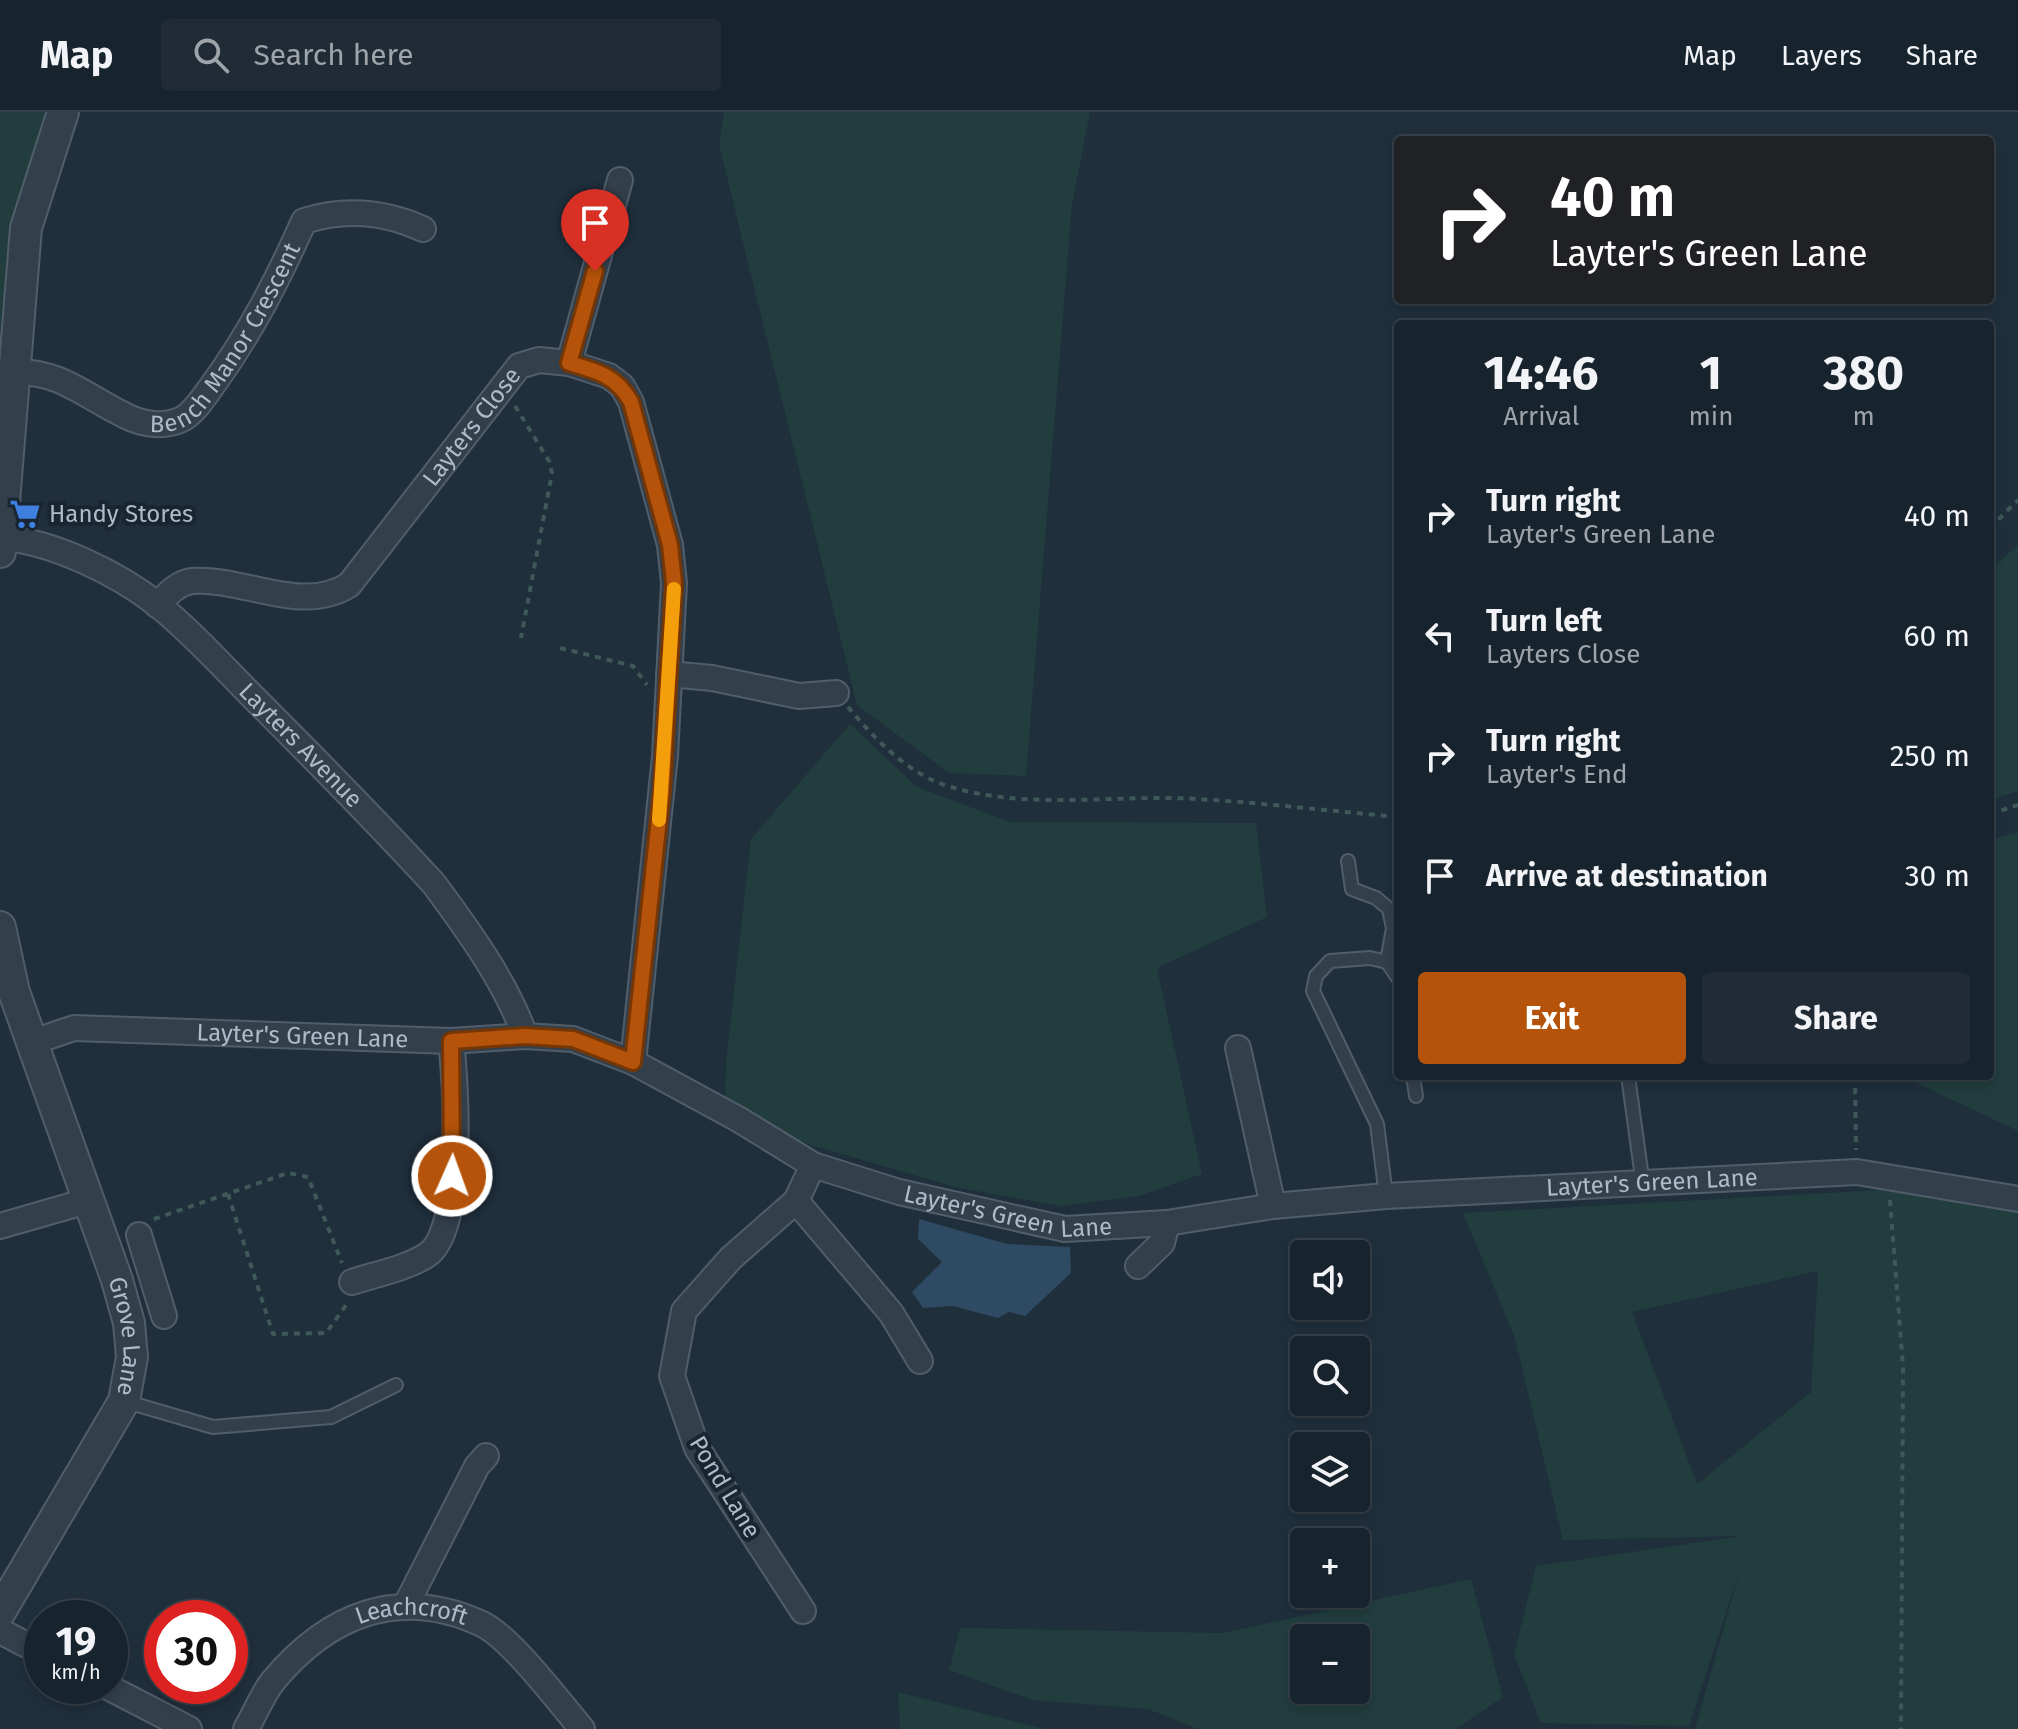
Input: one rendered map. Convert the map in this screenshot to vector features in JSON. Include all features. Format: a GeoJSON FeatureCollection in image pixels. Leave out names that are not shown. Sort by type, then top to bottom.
{"type":"FeatureCollection","features":[{"type":"Feature","properties":{"kind":"street"},"geometry":{"type":"LineString","coordinates":[[1,545],[26,228],[63,112]]}},
{"type":"Feature","properties":{"kind":"street"},"geometry":{"type":"LineString","coordinates":[[569,363],[620,180]]}},
{"type":"Feature","properties":{"kind":"street","name":"Bench Manor Crescent"},"geometry":{"type":"LineString","coordinates":[[14,372],[41,374],[66,382],[126,417],[149,425],[168,424],[186,417],[229,363],[271,292],[304,221],[367,212],[402,220],[423,229]]}},
{"type":"Feature","properties":{"kind":"street","name":"Layters Close"},"geometry":{"type":"LineString","coordinates":[[157,605],[173,588],[191,581],[305,597],[332,596],[349,585],[519,366],[539,360],[569,363],[609,376],[622,386],[631,402],[670,545],[674,583],[662,790],[633,1062]]}},
{"type":"Feature","properties":{"kind":"street","name":"Layters Avenue"},"geometry":{"type":"LineString","coordinates":[[1,545],[25,539],[66,553],[157,605],[343,787],[434,884],[511,1003],[525,1036]]}},
{"type":"Feature","properties":{"kind":"street"},"geometry":{"type":"LineString","coordinates":[[668,682],[712,678],[799,696],[836,693]]}},
{"type":"Feature","properties":{"kind":"street","name":"Grove Lane"},"geometry":{"type":"LineString","coordinates":[[0,934],[14,992],[117,1280],[129,1323],[132,1357],[124,1401],[0,1612]]}},
{"type":"Feature","properties":{"kind":"street","name":"Layter's Green Lane"},"geometry":{"type":"LineString","coordinates":[[33,1042],[74,1028],[451,1041],[525,1036],[573,1039],[633,1062],[738,1119],[813,1165],[899,1192],[1065,1229],[1167,1223],[1273,1206],[1386,1196],[1857,1172],[2018,1199]]}},
{"type":"Feature","properties":{"kind":"street"},"geometry":{"type":"LineString","coordinates":[[352,1282],[417,1259],[440,1242],[451,1202],[454,1067],[451,1041]]}},
{"type":"Feature","properties":{"kind":"street"},"geometry":{"type":"LineString","coordinates":[[1238,1048],[1273,1206]]}},
{"type":"Feature","properties":{"kind":"street","name":"Pond Lane"},"geometry":{"type":"LineString","coordinates":[[803,1611],[697,1448],[672,1376],[684,1311],[731,1258],[796,1201],[813,1165]]}},
{"type":"Feature","properties":{"kind":"street"},"geometry":{"type":"LineString","coordinates":[[0,1226],[87,1201]]}},
{"type":"Feature","properties":{"kind":"street"},"geometry":{"type":"LineString","coordinates":[[796,1201],[891,1313],[920,1361]]}},
{"type":"Feature","properties":{"kind":"street"},"geometry":{"type":"LineString","coordinates":[[1138,1266],[1162,1243],[1167,1223]]}},
{"type":"Feature","properties":{"kind":"street"},"geometry":{"type":"LineString","coordinates":[[139,1235],[146,1267],[164,1316]]}},
{"type":"Feature","properties":{"kind":"street"},"geometry":{"type":"LineString","coordinates":[[117,1280],[146,1267]]}},
{"type":"Feature","properties":{"kind":"street"},"geometry":{"type":"LineString","coordinates":[[405,1607],[470,1485],[477,1466],[486,1456]]}},
{"type":"Feature","properties":{"kind":"street","name":"Leachcroft"},"geometry":{"type":"LineString","coordinates":[[246,1729],[271,1683],[312,1644],[361,1612],[405,1607],[437,1610],[482,1623],[527,1663],[582,1729]]}},
{"type":"Feature","properties":{"kind":"street"},"geometry":{"type":"LineString","coordinates":[[0,1631],[24,1644]]}},
{"type":"Feature","properties":{"kind":"street"},"geometry":{"type":"LineString","coordinates":[[128,1697],[189,1729]]}},
{"type":"Feature","properties":{"kind":"lane"},"geometry":{"type":"LineString","coordinates":[[1348,861],[1352,889],[1383,902],[1391,914],[1387,962],[1394,972]]}},
{"type":"Feature","properties":{"kind":"lane"},"geometry":{"type":"LineString","coordinates":[[1386,1196],[1377,1124],[1313,991],[1316,976],[1330,961],[1370,958],[1387,962]]}},
{"type":"Feature","properties":{"kind":"lane"},"geometry":{"type":"LineString","coordinates":[[1414,1080],[1416,1096]]}},
{"type":"Feature","properties":{"kind":"lane"},"geometry":{"type":"LineString","coordinates":[[1629,1080],[1643,1185]]}},
{"type":"Feature","properties":{"kind":"lane"},"geometry":{"type":"LineString","coordinates":[[124,1401],[213,1427],[331,1417],[396,1385]]}},
{"type":"Feature","properties":{"kind":"path"},"geometry":{"type":"LineString","coordinates":[[501,386],[549,461],[552,473],[521,638]]}},
{"type":"Feature","properties":{"kind":"path"},"geometry":{"type":"LineString","coordinates":[[1994,524],[2018,500]]}},
{"type":"Feature","properties":{"kind":"path"},"geometry":{"type":"LineString","coordinates":[[560,648],[633,666],[649,688],[668,682]]}},
{"type":"Feature","properties":{"kind":"path"},"geometry":{"type":"LineString","coordinates":[[836,693],[862,724],[908,764],[938,782],[967,791],[1049,798],[1196,799],[1394,817]]}},
{"type":"Feature","properties":{"kind":"path"},"geometry":{"type":"LineString","coordinates":[[1994,813],[2018,805]]}},
{"type":"Feature","properties":{"kind":"path"},"geometry":{"type":"LineString","coordinates":[[1855,1080],[1857,1172]]}},
{"type":"Feature","properties":{"kind":"path"},"geometry":{"type":"LineString","coordinates":[[139,1235],[150,1220],[288,1173],[308,1177],[352,1282],[350,1300],[326,1333],[273,1334],[228,1194]]}},
{"type":"Feature","properties":{"kind":"path"},"geometry":{"type":"LineString","coordinates":[[1888,1177],[1903,1367],[1901,1729]]}},
{"type":"Feature","properties":{"kind":"green space"},"geometry":{"type":"Polygon","coordinates":[[[0,112],[54,112],[0,438],[0,112]]]}},
{"type":"Feature","properties":{"kind":"green space"},"geometry":{"type":"Polygon","coordinates":[[[724,112],[1090,112],[1072,204],[1026,776],[949,773],[857,705],[719,145],[724,112]]]}},
{"type":"Feature","properties":{"kind":"green space"},"geometry":{"type":"Polygon","coordinates":[[[2018,545],[2018,791],[1994,799],[1994,566],[2018,545]]]}},
{"type":"Feature","properties":{"kind":"green space"},"geometry":{"type":"Polygon","coordinates":[[[850,724],[917,787],[1010,822],[1256,823],[1267,917],[1157,968],[1202,1174],[1139,1196],[1060,1206],[955,1187],[794,1140],[725,1100],[726,1063],[751,839],[850,724]]]}},
{"type":"Feature","properties":{"kind":"green space"},"geometry":{"type":"Polygon","coordinates":[[[2018,833],[2018,1131],[1910,1080],[1994,1080],[1994,838],[2018,833]]]}},
{"type":"Feature","properties":{"kind":"green space"},"geometry":{"type":"Polygon","coordinates":[[[1881,1190],[2018,1213],[2018,1729],[1695,1729],[1740,1570],[1689,1726],[1541,1723],[1514,1655],[1536,1566],[1742,1536],[1563,1540],[1515,1338],[1463,1213],[1881,1190]],[[1818,1271],[1632,1312],[1697,1484],[1811,1392],[1818,1271]]]}},
{"type":"Feature","properties":{"kind":"green space"},"geometry":{"type":"Polygon","coordinates":[[[1471,1579],[1503,1697],[1456,1729],[1198,1729],[1148,1709],[1032,1700],[949,1670],[960,1628],[1223,1633],[1338,1608],[1370,1608],[1370,1601],[1471,1579]]]}},
{"type":"Feature","properties":{"kind":"green space"},"geometry":{"type":"Polygon","coordinates":[[[898,1692],[1045,1729],[900,1729],[898,1692]]]}},
{"type":"Feature","properties":{"kind":"water"},"geometry":{"type":"Polygon","coordinates":[[[919,1219],[1007,1244],[1070,1247],[1071,1273],[1025,1316],[1009,1312],[998,1318],[953,1306],[923,1308],[912,1292],[942,1262],[918,1239],[919,1219]]]}},
{"type":"Feature","properties":{"kind":"slow traffic"},"geometry":{"type":"LineString","coordinates":[[659,820],[674,589]]}},
{"type":"Feature","properties":{"kind":"place","name":"Handy Stores"},"geometry":{"type":"Point","coordinates":[25,514]}},
{"type":"Feature","properties":{"kind":"route"},"geometry":{"type":"LineString","coordinates":[[452,1176],[454,1067],[451,1041],[525,1036],[573,1039],[633,1062],[665,756],[674,583],[670,545],[631,402],[622,386],[609,376],[569,363],[595,271]]}}]}
